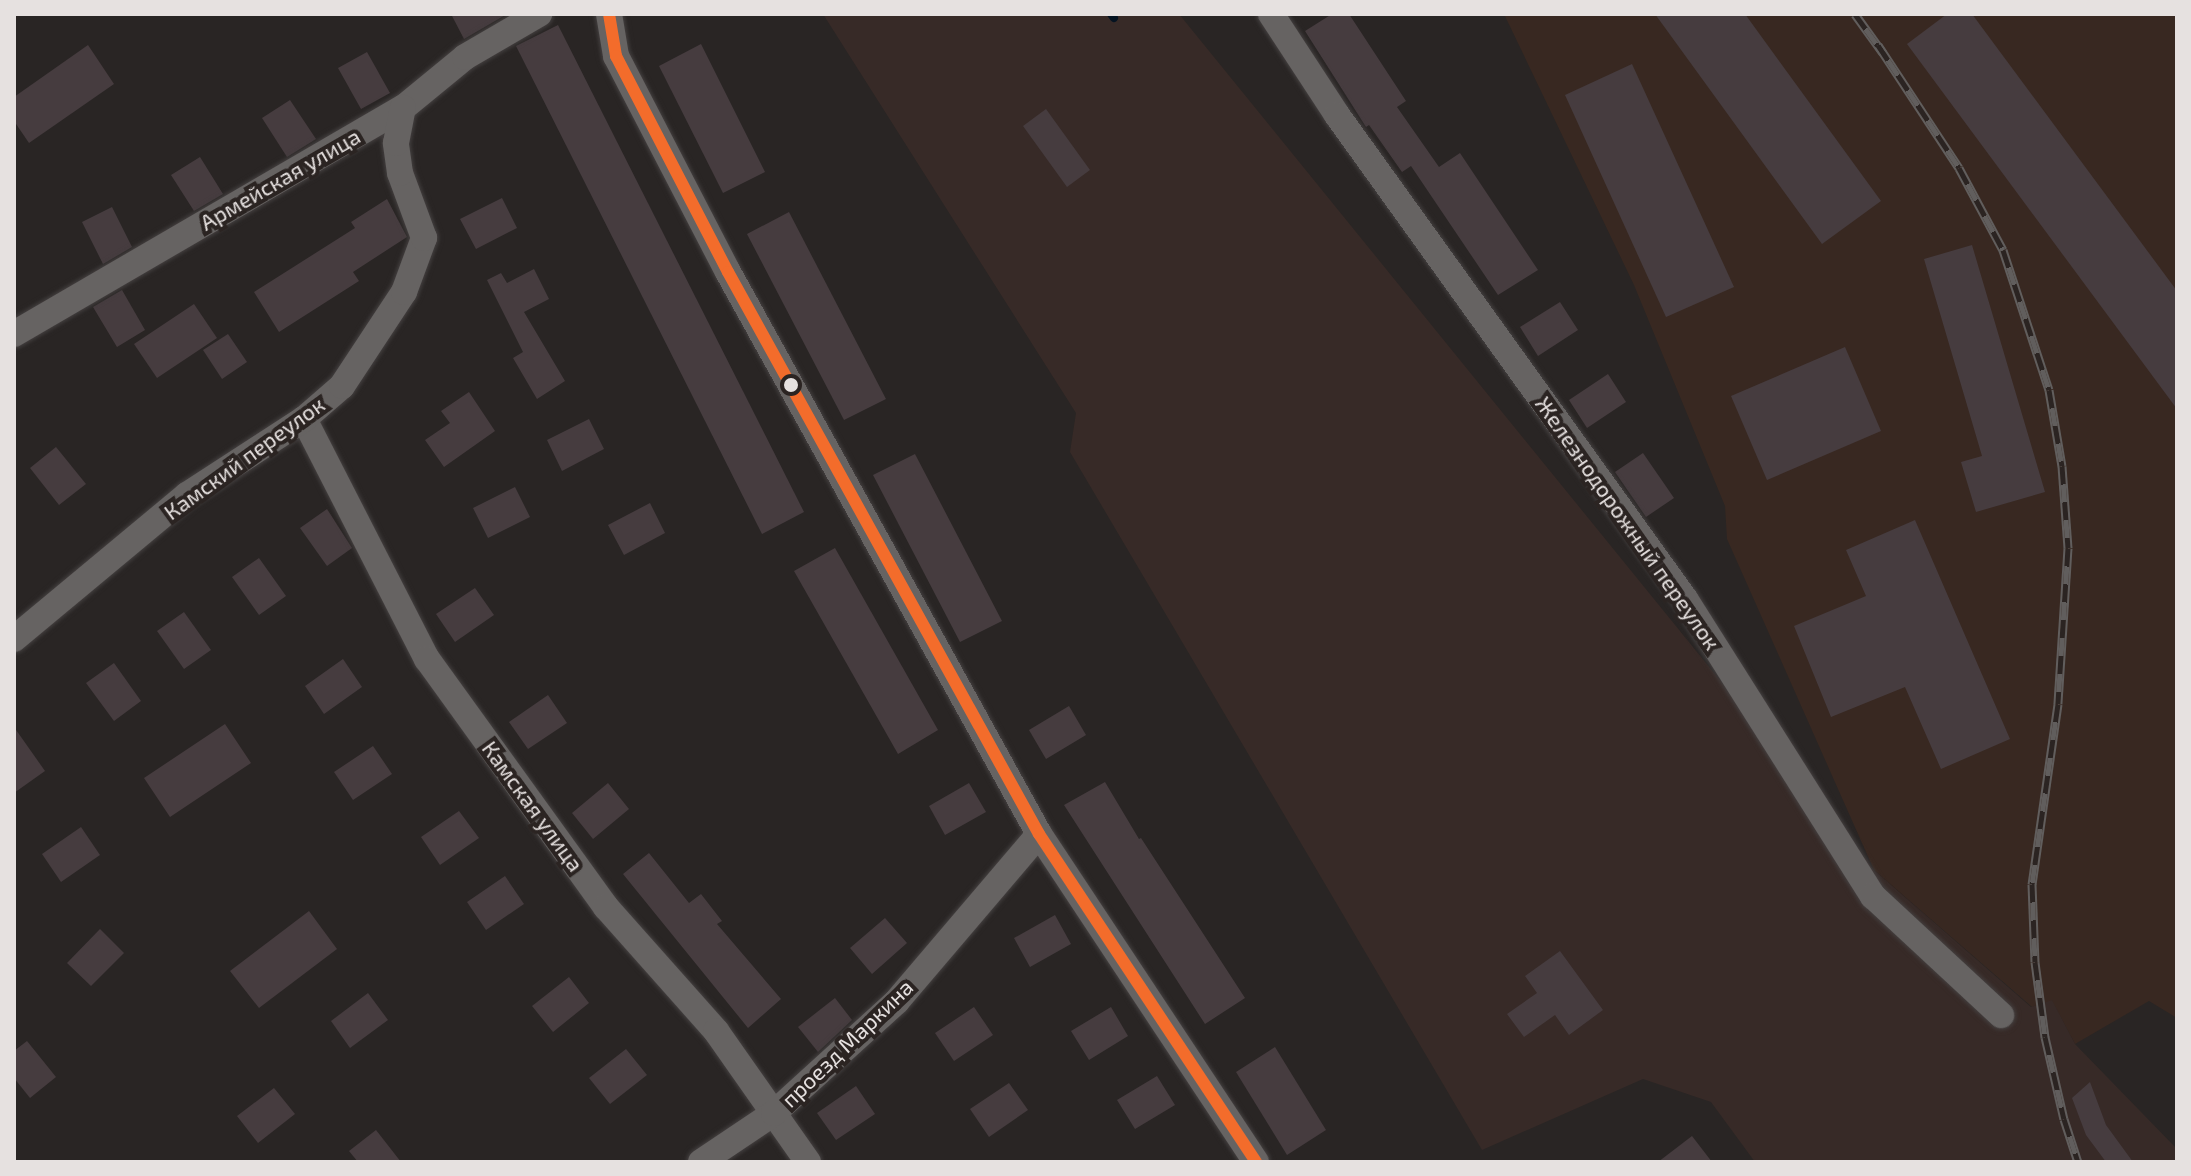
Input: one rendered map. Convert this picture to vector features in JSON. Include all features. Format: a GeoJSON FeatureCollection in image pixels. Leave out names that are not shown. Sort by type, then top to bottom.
{"type":"FeatureCollection","features":[{"type":"Feature","properties":{"kind":"street","name":"Армейская улица"},"geometry":{"type":"LineString","coordinates":[[14,334],[403,108],[465,57],[539,14]]}},
{"type":"Feature","properties":{"kind":"street"},"geometry":{"type":"LineString","coordinates":[[609,14],[616,56],[728,272],[1039,834],[1256,1162]]}},
{"type":"Feature","properties":{"kind":"street","name":"Железнодорожный переулок"},"geometry":{"type":"LineString","coordinates":[[1271,14],[1337,115],[1685,599],[1873,896],[2001,1015]]}},
{"type":"Feature","properties":{"kind":"street","name":"Камский переулок"},"geometry":{"type":"LineString","coordinates":[[14,639],[187,495],[304,419],[342,386],[404,292],[424,238],[400,173],[396,143],[403,108]]}},
{"type":"Feature","properties":{"kind":"street","name":"Камская улица"},"geometry":{"type":"LineString","coordinates":[[304,419],[427,659],[606,907],[716,1031],[808,1162]]}},
{"type":"Feature","properties":{"kind":"street","name":"проезд Маркина"},"geometry":{"type":"LineString","coordinates":[[701,1162],[774,1113],[897,1001],[1039,834]]}},
{"type":"Feature","properties":{"kind":"shaded area"},"geometry":{"type":"Polygon","coordinates":[[[823,14],[1179,14],[1874,870],[2031,1007],[2052,1000],[2075,1044],[2177,1149],[2177,1162],[1755,1162],[1711,1102],[1643,1079],[1482,1150],[1070,452],[1076,413],[823,14]]]}},
{"type":"Feature","properties":{"kind":"shaded area"},"geometry":{"type":"Polygon","coordinates":[[[1504,14],[2177,14],[2177,1018],[2149,1001],[2075,1044],[2052,1001],[2032,1007],[1874,870],[1727,539],[1725,506],[1634,285],[1504,14]]]}},
{"type":"Feature","properties":{"kind":"building"},"geometry":{"type":"Polygon","coordinates":[[[451,14],[507,14],[464,39],[451,14]]]}},
{"type":"Feature","properties":{"kind":"building"},"geometry":{"type":"Polygon","coordinates":[[[1332,14],[1349,14],[1406,101],[1397,107],[1439,167],[1460,153],[1538,270],[1498,295],[1411,166],[1402,172],[1369,125],[1366,127],[1305,31],[1332,14]]]}},
{"type":"Feature","properties":{"kind":"building"},"geometry":{"type":"Polygon","coordinates":[[[1655,14],[1745,14],[1881,201],[1822,244],[1655,14]]]}},
{"type":"Feature","properties":{"kind":"building"},"geometry":{"type":"Polygon","coordinates":[[[1947,14],[1972,14],[2177,291],[2177,409],[1907,44],[1947,14]]]}},
{"type":"Feature","properties":{"kind":"building"},"geometry":{"type":"Polygon","coordinates":[[[558,25],[804,512],[762,534],[516,46],[558,25]]]}},
{"type":"Feature","properties":{"kind":"building"},"geometry":{"type":"Polygon","coordinates":[[[701,44],[765,172],[723,193],[659,66],[701,44]]]}},
{"type":"Feature","properties":{"kind":"building"},"geometry":{"type":"Polygon","coordinates":[[[88,45],[114,84],[29,143],[14,121],[14,97],[88,45]]]}},
{"type":"Feature","properties":{"kind":"building"},"geometry":{"type":"Polygon","coordinates":[[[367,52],[390,93],[361,109],[338,68],[367,52]]]}},
{"type":"Feature","properties":{"kind":"building"},"geometry":{"type":"Polygon","coordinates":[[[1632,64],[1734,287],[1666,317],[1565,95],[1632,64]]]}},
{"type":"Feature","properties":{"kind":"building"},"geometry":{"type":"Polygon","coordinates":[[[290,100],[316,139],[287,157],[262,118],[290,100]]]}},
{"type":"Feature","properties":{"kind":"building"},"geometry":{"type":"Polygon","coordinates":[[[1046,109],[1090,170],[1067,187],[1023,126],[1046,109]]]}},
{"type":"Feature","properties":{"kind":"building"},"geometry":{"type":"Polygon","coordinates":[[[200,157],[223,194],[194,211],[171,175],[200,157]]]}},
{"type":"Feature","properties":{"kind":"building"},"geometry":{"type":"Polygon","coordinates":[[[502,198],[517,228],[476,249],[460,219],[502,198]]]}},
{"type":"Feature","properties":{"kind":"building"},"geometry":{"type":"Polygon","coordinates":[[[387,199],[407,237],[353,272],[359,281],[279,332],[254,292],[355,228],[351,222],[387,199]]]}},
{"type":"Feature","properties":{"kind":"building"},"geometry":{"type":"Polygon","coordinates":[[[112,207],[132,247],[103,264],[82,222],[112,207]]]}},
{"type":"Feature","properties":{"kind":"building"},"geometry":{"type":"Polygon","coordinates":[[[789,212],[886,399],[844,420],[747,234],[789,212]]]}},
{"type":"Feature","properties":{"kind":"building"},"geometry":{"type":"Polygon","coordinates":[[[1972,245],[2045,492],[1976,512],[1961,462],[1982,456],[1924,259],[1972,245]]]}},
{"type":"Feature","properties":{"kind":"building"},"geometry":{"type":"Polygon","coordinates":[[[534,269],[549,299],[524,312],[565,381],[537,399],[513,358],[523,352],[487,280],[501,273],[507,283],[534,269]]]}},
{"type":"Feature","properties":{"kind":"building"},"geometry":{"type":"Polygon","coordinates":[[[122,290],[145,330],[117,347],[93,307],[122,290]]]}},
{"type":"Feature","properties":{"kind":"building"},"geometry":{"type":"Polygon","coordinates":[[[1560,302],[1578,330],[1538,356],[1520,327],[1560,302]]]}},
{"type":"Feature","properties":{"kind":"building"},"geometry":{"type":"Polygon","coordinates":[[[194,304],[217,338],[157,378],[134,344],[194,304]]]}},
{"type":"Feature","properties":{"kind":"building"},"geometry":{"type":"Polygon","coordinates":[[[228,334],[247,362],[222,379],[203,350],[228,334]]]}},
{"type":"Feature","properties":{"kind":"building"},"geometry":{"type":"Polygon","coordinates":[[[1845,347],[1881,431],[1767,480],[1731,396],[1845,347]]]}},
{"type":"Feature","properties":{"kind":"building"},"geometry":{"type":"Polygon","coordinates":[[[1608,374],[1626,402],[1587,428],[1569,400],[1608,374]]]}},
{"type":"Feature","properties":{"kind":"building"},"geometry":{"type":"Polygon","coordinates":[[[469,392],[495,431],[444,467],[425,440],[450,423],[441,411],[469,392]]]}},
{"type":"Feature","properties":{"kind":"building"},"geometry":{"type":"Polygon","coordinates":[[[589,419],[604,449],[562,471],[547,440],[589,419]]]}},
{"type":"Feature","properties":{"kind":"building"},"geometry":{"type":"Polygon","coordinates":[[[56,447],[86,484],[59,505],[30,468],[56,447]]]}},
{"type":"Feature","properties":{"kind":"building"},"geometry":{"type":"Polygon","coordinates":[[[1643,453],[1674,498],[1646,517],[1615,472],[1643,453]]]}},
{"type":"Feature","properties":{"kind":"building"},"geometry":{"type":"Polygon","coordinates":[[[915,454],[1002,621],[960,642],[873,475],[915,454]]]}},
{"type":"Feature","properties":{"kind":"building"},"geometry":{"type":"Polygon","coordinates":[[[515,487],[530,517],[488,538],[473,508],[515,487]]]}},
{"type":"Feature","properties":{"kind":"building"},"geometry":{"type":"Polygon","coordinates":[[[650,503],[665,533],[624,555],[608,525],[650,503]]]}},
{"type":"Feature","properties":{"kind":"building"},"geometry":{"type":"Polygon","coordinates":[[[327,509],[352,548],[327,566],[300,528],[327,509]]]}},
{"type":"Feature","properties":{"kind":"building"},"geometry":{"type":"Polygon","coordinates":[[[1915,520],[2010,739],[1941,769],[1905,687],[1831,717],[1794,626],[1866,596],[1846,550],[1915,520]]]}},
{"type":"Feature","properties":{"kind":"building"},"geometry":{"type":"Polygon","coordinates":[[[835,548],[938,730],[898,754],[794,571],[835,548]]]}},
{"type":"Feature","properties":{"kind":"building"},"geometry":{"type":"Polygon","coordinates":[[[259,558],[286,596],[259,615],[232,577],[259,558]]]}},
{"type":"Feature","properties":{"kind":"building"},"geometry":{"type":"Polygon","coordinates":[[[475,588],[494,615],[455,642],[436,614],[475,588]]]}},
{"type":"Feature","properties":{"kind":"building"},"geometry":{"type":"Polygon","coordinates":[[[184,612],[211,650],[184,669],[157,631],[184,612]]]}},
{"type":"Feature","properties":{"kind":"building"},"geometry":{"type":"Polygon","coordinates":[[[343,659],[362,687],[324,714],[305,686],[343,659]]]}},
{"type":"Feature","properties":{"kind":"building"},"geometry":{"type":"Polygon","coordinates":[[[114,663],[141,701],[114,721],[86,683],[114,663]]]}},
{"type":"Feature","properties":{"kind":"building"},"geometry":{"type":"Polygon","coordinates":[[[548,695],[567,723],[528,749],[509,722],[548,695]]]}},
{"type":"Feature","properties":{"kind":"building"},"geometry":{"type":"Polygon","coordinates":[[[1069,706],[1086,735],[1046,759],[1029,730],[1069,706]]]}},
{"type":"Feature","properties":{"kind":"building"},"geometry":{"type":"Polygon","coordinates":[[[225,724],[251,763],[170,817],[144,778],[225,724]]]}},
{"type":"Feature","properties":{"kind":"building"},"geometry":{"type":"Polygon","coordinates":[[[14,727],[45,771],[14,793],[14,727]]]}},
{"type":"Feature","properties":{"kind":"building"},"geometry":{"type":"Polygon","coordinates":[[[373,746],[392,774],[353,800],[334,772],[373,746]]]}},
{"type":"Feature","properties":{"kind":"building"},"geometry":{"type":"Polygon","coordinates":[[[1105,782],[1139,839],[1245,998],[1205,1024],[1064,805],[1105,782]]]}},
{"type":"Feature","properties":{"kind":"building"},"geometry":{"type":"Polygon","coordinates":[[[608,783],[629,809],[593,839],[572,813],[608,783]]]}},
{"type":"Feature","properties":{"kind":"building"},"geometry":{"type":"Polygon","coordinates":[[[969,783],[986,812],[945,835],[929,806],[969,783]]]}},
{"type":"Feature","properties":{"kind":"building"},"geometry":{"type":"Polygon","coordinates":[[[459,811],[479,838],[440,865],[421,837],[459,811]]]}},
{"type":"Feature","properties":{"kind":"building"},"geometry":{"type":"Polygon","coordinates":[[[81,827],[100,855],[61,882],[42,854],[81,827]]]}},
{"type":"Feature","properties":{"kind":"building"},"geometry":{"type":"Polygon","coordinates":[[[649,853],[689,903],[701,894],[722,921],[717,924],[781,999],[748,1028],[623,874],[649,853]]]}},
{"type":"Feature","properties":{"kind":"building"},"geometry":{"type":"Polygon","coordinates":[[[505,876],[524,904],[486,930],[467,902],[505,876]]]}},
{"type":"Feature","properties":{"kind":"building"},"geometry":{"type":"Polygon","coordinates":[[[309,911],[337,949],[259,1008],[230,971],[309,911]]]}},
{"type":"Feature","properties":{"kind":"building"},"geometry":{"type":"Polygon","coordinates":[[[1055,915],[1071,944],[1030,967],[1014,938],[1055,915]]]}},
{"type":"Feature","properties":{"kind":"building"},"geometry":{"type":"Polygon","coordinates":[[[885,918],[907,943],[872,974],[850,948],[885,918]]]}},
{"type":"Feature","properties":{"kind":"building"},"geometry":{"type":"Polygon","coordinates":[[[100,929],[124,953],[91,986],[67,963],[100,929]]]}},
{"type":"Feature","properties":{"kind":"building"},"geometry":{"type":"Polygon","coordinates":[[[1560,951],[1603,1010],[1569,1035],[1555,1015],[1524,1037],[1507,1014],[1537,993],[1525,976],[1560,951]]]}},
{"type":"Feature","properties":{"kind":"building"},"geometry":{"type":"Polygon","coordinates":[[[569,977],[589,1003],[553,1032],[532,1006],[569,977]]]}},
{"type":"Feature","properties":{"kind":"building"},"geometry":{"type":"Polygon","coordinates":[[[368,993],[388,1020],[350,1048],[331,1021],[368,993]]]}},
{"type":"Feature","properties":{"kind":"building"},"geometry":{"type":"Polygon","coordinates":[[[835,998],[852,1020],[818,1052],[798,1027],[835,998]]]}},
{"type":"Feature","properties":{"kind":"building"},"geometry":{"type":"Polygon","coordinates":[[[974,1007],[993,1035],[954,1061],[935,1033],[974,1007]]]}},
{"type":"Feature","properties":{"kind":"building"},"geometry":{"type":"Polygon","coordinates":[[[1111,1007],[1128,1036],[1089,1060],[1071,1031],[1111,1007]]]}},
{"type":"Feature","properties":{"kind":"building"},"geometry":{"type":"Polygon","coordinates":[[[27,1041],[56,1077],[30,1098],[14,1078],[14,1051],[27,1041]]]}},
{"type":"Feature","properties":{"kind":"building"},"geometry":{"type":"Polygon","coordinates":[[[1275,1047],[1326,1130],[1287,1155],[1236,1072],[1275,1047]]]}},
{"type":"Feature","properties":{"kind":"building"},"geometry":{"type":"Polygon","coordinates":[[[626,1049],[647,1075],[610,1104],[589,1078],[626,1049]]]}},
{"type":"Feature","properties":{"kind":"building"},"geometry":{"type":"Polygon","coordinates":[[[1157,1076],[1175,1105],[1135,1129],[1117,1100],[1157,1076]]]}},
{"type":"Feature","properties":{"kind":"building"},"geometry":{"type":"Polygon","coordinates":[[[2090,1082],[2106,1125],[2133,1162],[2106,1162],[2086,1135],[2072,1098],[2090,1082]]]}},
{"type":"Feature","properties":{"kind":"building"},"geometry":{"type":"Polygon","coordinates":[[[1009,1083],[1028,1110],[989,1137],[970,1109],[1009,1083]]]}},
{"type":"Feature","properties":{"kind":"building"},"geometry":{"type":"Polygon","coordinates":[[[856,1086],[875,1114],[836,1140],[817,1113],[856,1086]]]}},
{"type":"Feature","properties":{"kind":"building"},"geometry":{"type":"Polygon","coordinates":[[[274,1088],[295,1114],[258,1143],[237,1116],[274,1088]]]}},
{"type":"Feature","properties":{"kind":"building"},"geometry":{"type":"Polygon","coordinates":[[[376,1130],[401,1162],[358,1162],[349,1151],[376,1130]]]}},
{"type":"Feature","properties":{"kind":"building"},"geometry":{"type":"Polygon","coordinates":[[[1692,1136],[1712,1162],[1658,1162],[1692,1136]]]}},
{"type":"Feature","properties":{"kind":"waterway"},"geometry":{"type":"LineString","coordinates":[[1111,14],[1114,18]]}},
{"type":"Feature","properties":{"kind":"railway"},"geometry":{"type":"LineString","coordinates":[[1855,14],[1883,53]]}},
{"type":"Feature","properties":{"kind":"railway"},"geometry":{"type":"LineString","coordinates":[[1878,45],[1959,168],[2003,250],[2049,390],[2062,466],[2068,548],[2058,704],[2032,884],[2035,962],[2045,1037],[2064,1119],[2078,1162]]}},
{"type":"Feature","properties":{"kind":"transit line"},"geometry":{"type":"LineString","coordinates":[[609,14],[616,56],[728,272],[1039,834],[1256,1162]]}}]}
